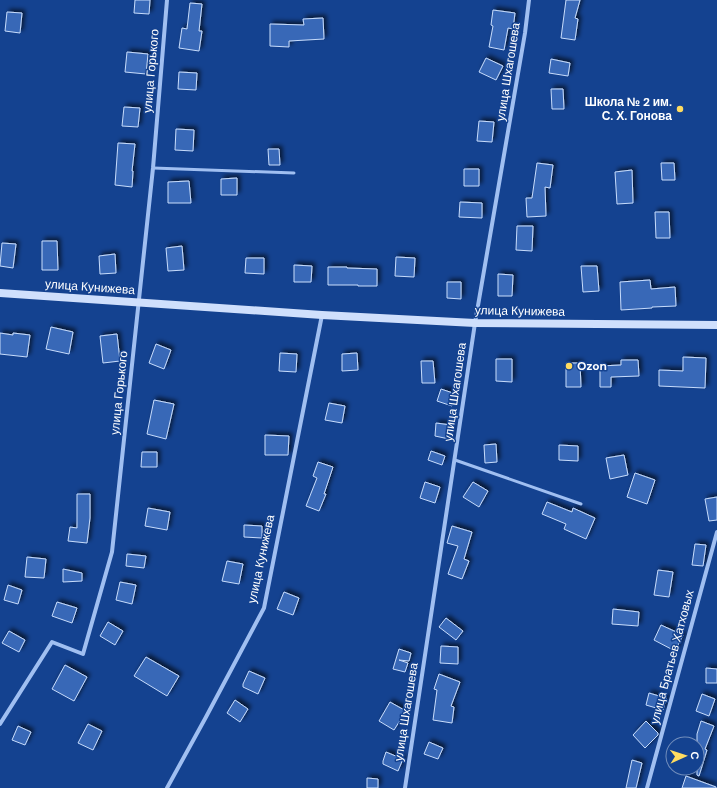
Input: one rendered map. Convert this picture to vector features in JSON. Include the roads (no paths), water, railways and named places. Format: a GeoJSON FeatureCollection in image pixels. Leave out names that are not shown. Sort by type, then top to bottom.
{"type":"FeatureCollection","features":[{"type":"Feature","properties":{"kind":"street","name":"улица Горького"},"geometry":{"type":"LineString","coordinates":[[0,724],[52,642],[83,654],[112,552],[153,168],[167,0]]}},
{"type":"Feature","properties":{"kind":"street","name":"улица Шхагошева"},"geometry":{"type":"LineString","coordinates":[[405,788],[475,323],[525,33],[529,0]]}},
{"type":"Feature","properties":{"kind":"street","name":"улица Кунижева"},"geometry":{"type":"LineString","coordinates":[[0,293],[322,315],[475,323],[717,325]]}},
{"type":"Feature","properties":{"kind":"street","name":"улица Кунижева"},"geometry":{"type":"LineString","coordinates":[[167,788],[264,608],[322,315]]}},
{"type":"Feature","properties":{"kind":"street","name":"улица Братьев Хатховых"},"geometry":{"type":"LineString","coordinates":[[647,788],[717,532]]}},
{"type":"Feature","properties":{"kind":"lane"},"geometry":{"type":"LineString","coordinates":[[153,168],[294,173]]}},
{"type":"Feature","properties":{"kind":"lane"},"geometry":{"type":"LineString","coordinates":[[455,460],[581,504]]}},
{"type":"Feature","properties":{"kind":"place","name":"Школа № 2 им. С. Х. Гонова"},"geometry":{"type":"Point","coordinates":[680,109]}},
{"type":"Feature","properties":{"kind":"place","name":"Ozon"},"geometry":{"type":"Point","coordinates":[569,366]}}]}
